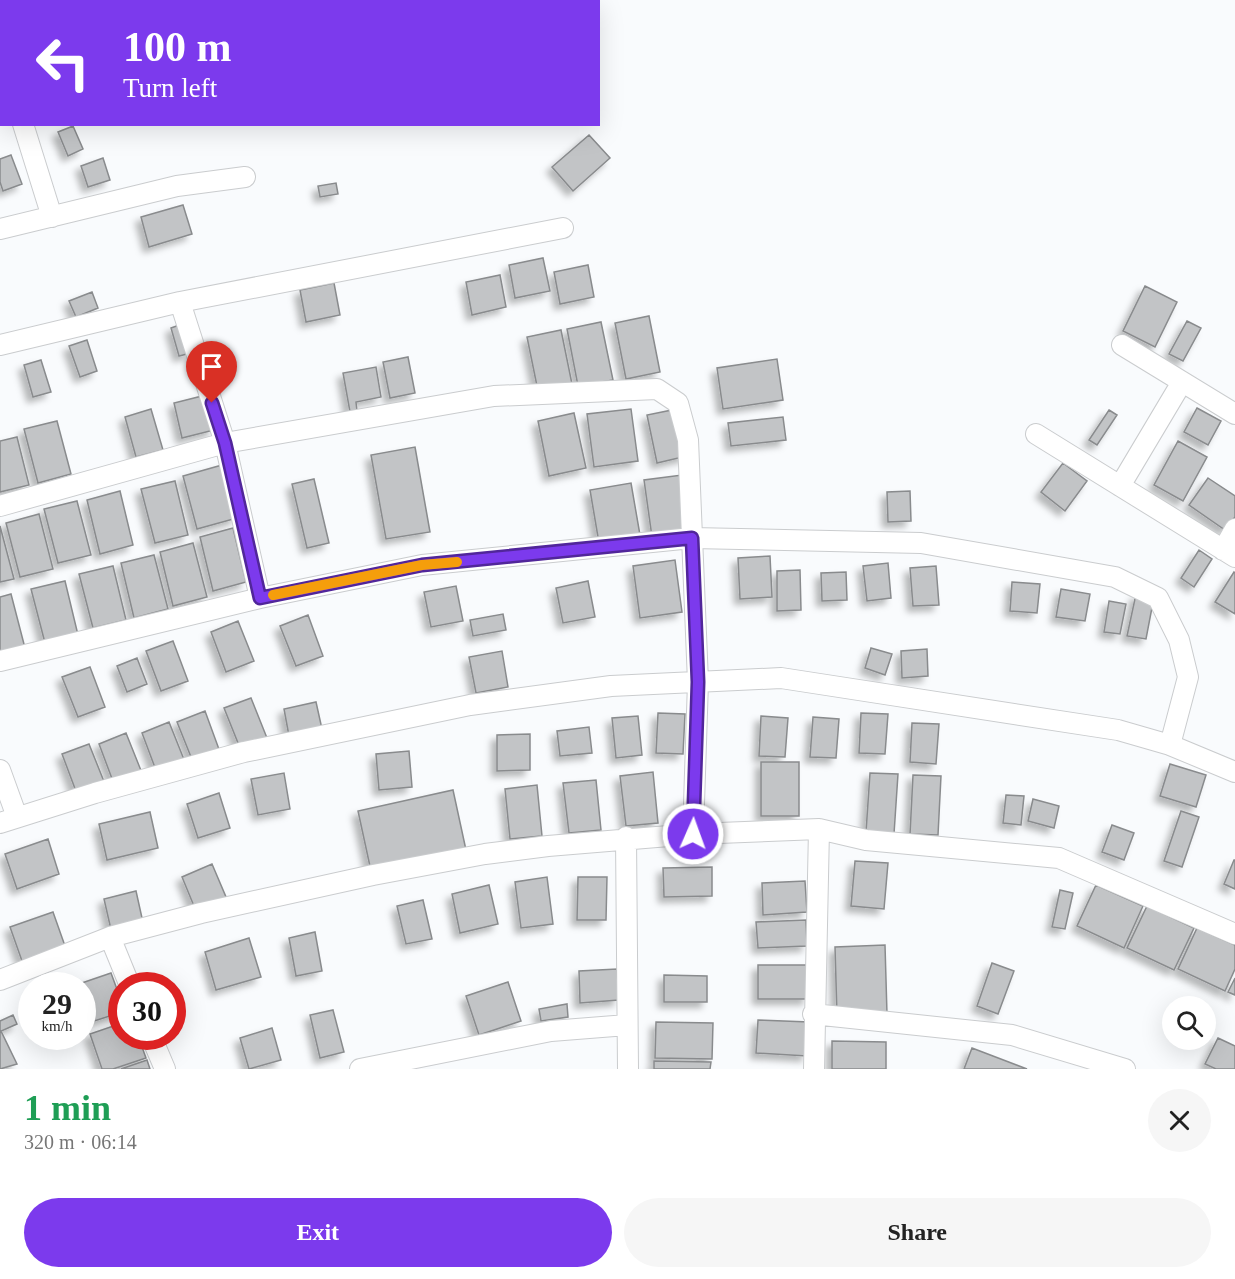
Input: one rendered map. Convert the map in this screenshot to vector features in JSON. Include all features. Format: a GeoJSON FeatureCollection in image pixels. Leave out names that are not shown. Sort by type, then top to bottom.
{"type":"FeatureCollection","features":[{"type":"Feature","properties":{"kind":"street"},"geometry":{"type":"LineString","coordinates":[[24,126],[52,217]]}},
{"type":"Feature","properties":{"kind":"street"},"geometry":{"type":"LineString","coordinates":[[0,229],[177,186],[245,177]]}},
{"type":"Feature","properties":{"kind":"street"},"geometry":{"type":"LineString","coordinates":[[0,345],[180,302],[563,228]]}},
{"type":"Feature","properties":{"kind":"street"},"geometry":{"type":"LineString","coordinates":[[180,302],[225,443],[260,598]]}},
{"type":"Feature","properties":{"kind":"street"},"geometry":{"type":"LineString","coordinates":[[1122,345],[1235,414]]}},
{"type":"Feature","properties":{"kind":"street"},"geometry":{"type":"LineString","coordinates":[[1120,486],[1182,382]]}},
{"type":"Feature","properties":{"kind":"street"},"geometry":{"type":"LineString","coordinates":[[0,506],[225,443],[494,396],[657,389],[678,403],[688,440],[698,682],[693,834]]}},
{"type":"Feature","properties":{"kind":"street"},"geometry":{"type":"LineString","coordinates":[[1036,434],[1229,553],[1235,529]]}},
{"type":"Feature","properties":{"kind":"street"},"geometry":{"type":"LineString","coordinates":[[0,661],[260,598],[422,565],[692,538],[921,543],[1115,577],[1158,598],[1179,640],[1188,677],[1170,745]]}},
{"type":"Feature","properties":{"kind":"street"},"geometry":{"type":"LineString","coordinates":[[0,770],[8,820],[244,753],[470,705],[611,686],[781,678],[1118,730],[1170,745],[1235,772]]}},
{"type":"Feature","properties":{"kind":"street"},"geometry":{"type":"LineString","coordinates":[[814,1069],[813,1014],[819,829]]}},
{"type":"Feature","properties":{"kind":"street"},"geometry":{"type":"LineString","coordinates":[[0,980],[110,937],[201,913],[374,875],[485,854],[626,837],[819,829],[866,840],[1059,858],[1235,934]]}},
{"type":"Feature","properties":{"kind":"street"},"geometry":{"type":"LineString","coordinates":[[626,837],[628,1069]]}},
{"type":"Feature","properties":{"kind":"street"},"geometry":{"type":"LineString","coordinates":[[110,937],[124,972]]}},
{"type":"Feature","properties":{"kind":"street"},"geometry":{"type":"LineString","coordinates":[[813,1014],[1012,1035],[1125,1069]]}},
{"type":"Feature","properties":{"kind":"street"},"geometry":{"type":"LineString","coordinates":[[360,1069],[550,1031],[627,1025]]}},
{"type":"Feature","properties":{"kind":"street"},"geometry":{"type":"LineString","coordinates":[[157,1050],[165,1069]]}},
{"type":"Feature","properties":{"kind":"building"},"geometry":{"type":"Polygon","coordinates":[[[73,126],[83,149],[68,156],[58,132],[73,126]]]}},
{"type":"Feature","properties":{"kind":"building"},"geometry":{"type":"Polygon","coordinates":[[[589,135],[610,158],[573,191],[552,167],[589,135]]]}},
{"type":"Feature","properties":{"kind":"building"},"geometry":{"type":"Polygon","coordinates":[[[11,155],[22,184],[3,191],[0,182],[0,159],[11,155]]]}},
{"type":"Feature","properties":{"kind":"building"},"geometry":{"type":"Polygon","coordinates":[[[103,158],[110,180],[88,187],[81,166],[103,158]]]}},
{"type":"Feature","properties":{"kind":"building"},"geometry":{"type":"Polygon","coordinates":[[[336,183],[338,194],[320,197],[318,186],[336,183]]]}},
{"type":"Feature","properties":{"kind":"building"},"geometry":{"type":"Polygon","coordinates":[[[183,205],[192,234],[149,247],[141,217],[183,205]]]}},
{"type":"Feature","properties":{"kind":"building"},"geometry":{"type":"Polygon","coordinates":[[[543,258],[550,291],[515,298],[509,265],[543,258]]]}},
{"type":"Feature","properties":{"kind":"building"},"geometry":{"type":"Polygon","coordinates":[[[588,265],[594,297],[560,304],[554,272],[588,265]]]}},
{"type":"Feature","properties":{"kind":"building"},"geometry":{"type":"Polygon","coordinates":[[[500,275],[506,307],[472,315],[466,282],[500,275]]]}},
{"type":"Feature","properties":{"kind":"building"},"geometry":{"type":"Polygon","coordinates":[[[334,283],[340,315],[306,322],[300,290],[334,283]]]}},
{"type":"Feature","properties":{"kind":"building"},"geometry":{"type":"Polygon","coordinates":[[[1145,286],[1177,302],[1155,347],[1123,331],[1145,286]]]}},
{"type":"Feature","properties":{"kind":"building"},"geometry":{"type":"Polygon","coordinates":[[[92,292],[98,308],[76,317],[69,301],[92,292]]]}},
{"type":"Feature","properties":{"kind":"building"},"geometry":{"type":"Polygon","coordinates":[[[649,316],[660,372],[626,379],[615,323],[649,316]]]}},
{"type":"Feature","properties":{"kind":"building"},"geometry":{"type":"Polygon","coordinates":[[[1187,321],[1201,328],[1183,361],[1169,354],[1187,321]]]}},
{"type":"Feature","properties":{"kind":"building"},"geometry":{"type":"Polygon","coordinates":[[[601,322],[613,380],[578,386],[567,329],[601,322]]]}},
{"type":"Feature","properties":{"kind":"building"},"geometry":{"type":"Polygon","coordinates":[[[182,324],[191,353],[179,356],[171,328],[182,324]]]}},
{"type":"Feature","properties":{"kind":"building"},"geometry":{"type":"Polygon","coordinates":[[[561,330],[572,384],[538,391],[527,337],[561,330]]]}},
{"type":"Feature","properties":{"kind":"building"},"geometry":{"type":"Polygon","coordinates":[[[87,340],[97,371],[80,377],[69,346],[87,340]]]}},
{"type":"Feature","properties":{"kind":"building"},"geometry":{"type":"Polygon","coordinates":[[[408,357],[415,393],[390,398],[383,362],[408,357]]]}},
{"type":"Feature","properties":{"kind":"building"},"geometry":{"type":"Polygon","coordinates":[[[777,359],[783,400],[723,409],[717,368],[777,359]]]}},
{"type":"Feature","properties":{"kind":"building"},"geometry":{"type":"Polygon","coordinates":[[[41,360],[51,392],[33,397],[24,365],[41,360]]]}},
{"type":"Feature","properties":{"kind":"building"},"geometry":{"type":"Polygon","coordinates":[[[376,367],[381,397],[356,402],[357,411],[350,412],[343,373],[376,367]]]}},
{"type":"Feature","properties":{"kind":"building"},"geometry":{"type":"Polygon","coordinates":[[[206,395],[214,430],[182,438],[174,403],[206,395]]]}},
{"type":"Feature","properties":{"kind":"building"},"geometry":{"type":"Polygon","coordinates":[[[1197,408],[1221,421],[1208,445],[1184,432],[1197,408]]]}},
{"type":"Feature","properties":{"kind":"building"},"geometry":{"type":"Polygon","coordinates":[[[151,409],[163,450],[136,457],[125,417],[151,409]]]}},
{"type":"Feature","properties":{"kind":"building"},"geometry":{"type":"Polygon","coordinates":[[[631,409],[638,461],[594,467],[587,414],[631,409]]]}},
{"type":"Feature","properties":{"kind":"building"},"geometry":{"type":"Polygon","coordinates":[[[677,409],[687,456],[657,463],[647,415],[677,409]]]}},
{"type":"Feature","properties":{"kind":"building"},"geometry":{"type":"Polygon","coordinates":[[[1109,410],[1117,415],[1097,445],[1089,440],[1109,410]]]}},
{"type":"Feature","properties":{"kind":"building"},"geometry":{"type":"Polygon","coordinates":[[[574,413],[586,468],[549,476],[538,421],[574,413]]]}},
{"type":"Feature","properties":{"kind":"building"},"geometry":{"type":"Polygon","coordinates":[[[783,417],[786,440],[731,446],[728,423],[783,417]]]}},
{"type":"Feature","properties":{"kind":"building"},"geometry":{"type":"Polygon","coordinates":[[[57,421],[71,474],[38,483],[24,429],[57,421]]]}},
{"type":"Feature","properties":{"kind":"building"},"geometry":{"type":"Polygon","coordinates":[[[17,437],[29,485],[0,492],[0,441],[17,437]]]}},
{"type":"Feature","properties":{"kind":"building"},"geometry":{"type":"Polygon","coordinates":[[[1178,441],[1207,457],[1183,501],[1154,485],[1178,441]]]}},
{"type":"Feature","properties":{"kind":"building"},"geometry":{"type":"Polygon","coordinates":[[[415,447],[430,532],[386,539],[371,455],[415,447]]]}},
{"type":"Feature","properties":{"kind":"building"},"geometry":{"type":"Polygon","coordinates":[[[1063,463],[1087,481],[1065,511],[1041,492],[1063,463]]]}},
{"type":"Feature","properties":{"kind":"building"},"geometry":{"type":"Polygon","coordinates":[[[222,465],[237,518],[197,529],[183,476],[222,465]]]}},
{"type":"Feature","properties":{"kind":"building"},"geometry":{"type":"Polygon","coordinates":[[[682,475],[690,531],[652,537],[644,480],[682,475]]]}},
{"type":"Feature","properties":{"kind":"building"},"geometry":{"type":"Polygon","coordinates":[[[1208,478],[1235,496],[1235,517],[1225,530],[1189,505],[1208,478]]]}},
{"type":"Feature","properties":{"kind":"building"},"geometry":{"type":"Polygon","coordinates":[[[314,479],[329,543],[307,548],[292,484],[314,479]]]}},
{"type":"Feature","properties":{"kind":"building"},"geometry":{"type":"Polygon","coordinates":[[[175,481],[188,535],[155,543],[141,489],[175,481]]]}},
{"type":"Feature","properties":{"kind":"building"},"geometry":{"type":"Polygon","coordinates":[[[631,483],[640,535],[599,543],[590,490],[631,483]]]}},
{"type":"Feature","properties":{"kind":"building"},"geometry":{"type":"Polygon","coordinates":[[[120,491],[133,545],[100,554],[87,500],[120,491]]]}},
{"type":"Feature","properties":{"kind":"building"},"geometry":{"type":"Polygon","coordinates":[[[910,491],[911,521],[888,522],[887,492],[910,491]]]}},
{"type":"Feature","properties":{"kind":"building"},"geometry":{"type":"Polygon","coordinates":[[[77,501],[91,555],[58,563],[44,509],[77,501]]]}},
{"type":"Feature","properties":{"kind":"building"},"geometry":{"type":"Polygon","coordinates":[[[39,514],[53,569],[20,577],[6,523],[39,514]]]}},
{"type":"Feature","properties":{"kind":"building"},"geometry":{"type":"Polygon","coordinates":[[[0,526],[14,579],[0,582],[0,526]]]}},
{"type":"Feature","properties":{"kind":"building"},"geometry":{"type":"Polygon","coordinates":[[[233,528],[246,582],[213,591],[200,537],[233,528]]]}},
{"type":"Feature","properties":{"kind":"building"},"geometry":{"type":"Polygon","coordinates":[[[193,543],[207,597],[173,606],[160,552],[193,543]]]}},
{"type":"Feature","properties":{"kind":"building"},"geometry":{"type":"Polygon","coordinates":[[[1199,550],[1212,559],[1194,587],[1181,578],[1199,550]]]}},
{"type":"Feature","properties":{"kind":"building"},"geometry":{"type":"Polygon","coordinates":[[[154,555],[168,609],[134,618],[121,563],[154,555]]]}},
{"type":"Feature","properties":{"kind":"building"},"geometry":{"type":"Polygon","coordinates":[[[770,556],[772,597],[740,599],[738,558],[770,556]]]}},
{"type":"Feature","properties":{"kind":"building"},"geometry":{"type":"Polygon","coordinates":[[[675,560],[682,612],[640,618],[633,566],[675,560]]]}},
{"type":"Feature","properties":{"kind":"building"},"geometry":{"type":"Polygon","coordinates":[[[888,563],[891,598],[867,601],[863,566],[888,563]]]}},
{"type":"Feature","properties":{"kind":"building"},"geometry":{"type":"Polygon","coordinates":[[[113,566],[126,620],[93,628],[79,574],[113,566]]]}},
{"type":"Feature","properties":{"kind":"building"},"geometry":{"type":"Polygon","coordinates":[[[936,566],[939,605],[913,606],[910,568],[936,566]]]}},
{"type":"Feature","properties":{"kind":"building"},"geometry":{"type":"Polygon","coordinates":[[[800,570],[801,610],[777,611],[777,571],[800,570]]]}},
{"type":"Feature","properties":{"kind":"building"},"geometry":{"type":"Polygon","coordinates":[[[846,572],[847,600],[822,601],[821,573],[846,572]]]}},
{"type":"Feature","properties":{"kind":"building"},"geometry":{"type":"Polygon","coordinates":[[[1235,573],[1235,614],[1215,602],[1235,573]]]}},
{"type":"Feature","properties":{"kind":"building"},"geometry":{"type":"Polygon","coordinates":[[[65,581],[78,635],[45,643],[31,589],[65,581]]]}},
{"type":"Feature","properties":{"kind":"building"},"geometry":{"type":"Polygon","coordinates":[[[588,581],[595,617],[563,623],[556,588],[588,581]]]}},
{"type":"Feature","properties":{"kind":"building"},"geometry":{"type":"Polygon","coordinates":[[[1012,582],[1040,584],[1037,613],[1010,611],[1012,582]]]}},
{"type":"Feature","properties":{"kind":"building"},"geometry":{"type":"Polygon","coordinates":[[[456,586],[463,621],[431,627],[424,592],[456,586]]]}},
{"type":"Feature","properties":{"kind":"building"},"geometry":{"type":"Polygon","coordinates":[[[1061,589],[1090,594],[1085,621],[1056,617],[1061,589]]]}},
{"type":"Feature","properties":{"kind":"building"},"geometry":{"type":"Polygon","coordinates":[[[11,594],[25,648],[0,654],[0,597],[11,594]]]}},
{"type":"Feature","properties":{"kind":"building"},"geometry":{"type":"Polygon","coordinates":[[[1136,594],[1154,597],[1146,639],[1127,636],[1136,594]]]}},
{"type":"Feature","properties":{"kind":"building"},"geometry":{"type":"Polygon","coordinates":[[[1109,601],[1126,604],[1120,634],[1104,632],[1109,601]]]}},
{"type":"Feature","properties":{"kind":"building"},"geometry":{"type":"Polygon","coordinates":[[[503,614],[506,630],[473,636],[470,620],[503,614]]]}},
{"type":"Feature","properties":{"kind":"building"},"geometry":{"type":"Polygon","coordinates":[[[308,615],[323,656],[296,666],[280,626],[308,615]]]}},
{"type":"Feature","properties":{"kind":"building"},"geometry":{"type":"Polygon","coordinates":[[[238,621],[254,661],[226,672],[211,632],[238,621]]]}},
{"type":"Feature","properties":{"kind":"building"},"geometry":{"type":"Polygon","coordinates":[[[173,641],[188,681],[161,691],[146,651],[173,641]]]}},
{"type":"Feature","properties":{"kind":"building"},"geometry":{"type":"Polygon","coordinates":[[[871,648],[892,654],[885,675],[865,668],[871,648]]]}},
{"type":"Feature","properties":{"kind":"building"},"geometry":{"type":"Polygon","coordinates":[[[927,649],[928,676],[902,678],[901,651],[927,649]]]}},
{"type":"Feature","properties":{"kind":"building"},"geometry":{"type":"Polygon","coordinates":[[[502,651],[508,687],[476,693],[469,657],[502,651]]]}},
{"type":"Feature","properties":{"kind":"building"},"geometry":{"type":"Polygon","coordinates":[[[137,658],[147,684],[127,692],[117,666],[137,658]]]}},
{"type":"Feature","properties":{"kind":"building"},"geometry":{"type":"Polygon","coordinates":[[[90,667],[105,707],[78,717],[62,677],[90,667]]]}},
{"type":"Feature","properties":{"kind":"building"},"geometry":{"type":"Polygon","coordinates":[[[251,698],[267,738],[240,748],[224,708],[251,698]]]}},
{"type":"Feature","properties":{"kind":"building"},"geometry":{"type":"Polygon","coordinates":[[[316,702],[322,729],[289,736],[284,709],[316,702]]]}},
{"type":"Feature","properties":{"kind":"building"},"geometry":{"type":"Polygon","coordinates":[[[205,711],[220,752],[193,762],[177,722],[205,711]]]}},
{"type":"Feature","properties":{"kind":"building"},"geometry":{"type":"Polygon","coordinates":[[[658,713],[685,714],[683,754],[656,753],[658,713]]]}},
{"type":"Feature","properties":{"kind":"building"},"geometry":{"type":"Polygon","coordinates":[[[861,713],[888,714],[885,754],[859,753],[861,713]]]}},
{"type":"Feature","properties":{"kind":"building"},"geometry":{"type":"Polygon","coordinates":[[[638,716],[642,755],[616,758],[612,718],[638,716]]]}},
{"type":"Feature","properties":{"kind":"building"},"geometry":{"type":"Polygon","coordinates":[[[761,716],[788,718],[785,757],[759,756],[761,716]]]}},
{"type":"Feature","properties":{"kind":"building"},"geometry":{"type":"Polygon","coordinates":[[[813,717],[839,719],[836,758],[810,757],[813,717]]]}},
{"type":"Feature","properties":{"kind":"building"},"geometry":{"type":"Polygon","coordinates":[[[169,722],[185,762],[157,773],[142,733],[169,722]]]}},
{"type":"Feature","properties":{"kind":"building"},"geometry":{"type":"Polygon","coordinates":[[[912,723],[939,724],[936,764],[910,762],[912,723]]]}},
{"type":"Feature","properties":{"kind":"building"},"geometry":{"type":"Polygon","coordinates":[[[589,727],[592,753],[560,756],[557,731],[589,727]]]}},
{"type":"Feature","properties":{"kind":"building"},"geometry":{"type":"Polygon","coordinates":[[[126,733],[142,773],[114,784],[99,744],[126,733]]]}},
{"type":"Feature","properties":{"kind":"building"},"geometry":{"type":"Polygon","coordinates":[[[530,734],[530,770],[497,771],[497,735],[530,734]]]}},
{"type":"Feature","properties":{"kind":"building"},"geometry":{"type":"Polygon","coordinates":[[[89,744],[105,784],[77,794],[62,754],[89,744]]]}},
{"type":"Feature","properties":{"kind":"building"},"geometry":{"type":"Polygon","coordinates":[[[409,751],[412,787],[379,790],[376,754],[409,751]]]}},
{"type":"Feature","properties":{"kind":"building"},"geometry":{"type":"Polygon","coordinates":[[[761,762],[799,762],[799,816],[761,816],[761,762]]]}},
{"type":"Feature","properties":{"kind":"building"},"geometry":{"type":"Polygon","coordinates":[[[1170,764],[1206,775],[1196,807],[1160,796],[1170,764]]]}},
{"type":"Feature","properties":{"kind":"building"},"geometry":{"type":"Polygon","coordinates":[[[653,772],[658,823],[626,826],[620,776],[653,772]]]}},
{"type":"Feature","properties":{"kind":"building"},"geometry":{"type":"Polygon","coordinates":[[[284,773],[290,809],[258,815],[251,779],[284,773]]]}},
{"type":"Feature","properties":{"kind":"building"},"geometry":{"type":"Polygon","coordinates":[[[870,773],[898,774],[894,834],[866,832],[870,773]]]}},
{"type":"Feature","properties":{"kind":"building"},"geometry":{"type":"Polygon","coordinates":[[[913,775],[941,776],[938,835],[910,834],[913,775]]]}},
{"type":"Feature","properties":{"kind":"building"},"geometry":{"type":"Polygon","coordinates":[[[596,780],[601,830],[569,833],[563,783],[596,780]]]}},
{"type":"Feature","properties":{"kind":"building"},"geometry":{"type":"Polygon","coordinates":[[[537,785],[542,836],[510,839],[505,789],[537,785]]]}},
{"type":"Feature","properties":{"kind":"building"},"geometry":{"type":"Polygon","coordinates":[[[453,790],[466,850],[371,871],[358,811],[453,790]]]}},
{"type":"Feature","properties":{"kind":"building"},"geometry":{"type":"Polygon","coordinates":[[[219,793],[230,828],[198,838],[187,804],[219,793]]]}},
{"type":"Feature","properties":{"kind":"building"},"geometry":{"type":"Polygon","coordinates":[[[1006,795],[1024,796],[1021,825],[1003,823],[1006,795]]]}},
{"type":"Feature","properties":{"kind":"building"},"geometry":{"type":"Polygon","coordinates":[[[1033,799],[1059,806],[1054,828],[1028,821],[1033,799]]]}},
{"type":"Feature","properties":{"kind":"building"},"geometry":{"type":"Polygon","coordinates":[[[1181,811],[1199,817],[1182,867],[1164,861],[1181,811]]]}},
{"type":"Feature","properties":{"kind":"building"},"geometry":{"type":"Polygon","coordinates":[[[150,812],[158,848],[107,860],[99,824],[150,812]]]}},
{"type":"Feature","properties":{"kind":"building"},"geometry":{"type":"Polygon","coordinates":[[[1112,825],[1134,833],[1124,860],[1102,852],[1112,825]]]}},
{"type":"Feature","properties":{"kind":"building"},"geometry":{"type":"Polygon","coordinates":[[[48,839],[59,874],[17,889],[5,854],[48,839]]]}},
{"type":"Feature","properties":{"kind":"building"},"geometry":{"type":"Polygon","coordinates":[[[1235,860],[1235,889],[1224,884],[1235,860]]]}},
{"type":"Feature","properties":{"kind":"building"},"geometry":{"type":"Polygon","coordinates":[[[855,861],[888,863],[884,909],[851,906],[855,861]]]}},
{"type":"Feature","properties":{"kind":"building"},"geometry":{"type":"Polygon","coordinates":[[[212,864],[226,897],[196,911],[182,877],[212,864]]]}},
{"type":"Feature","properties":{"kind":"building"},"geometry":{"type":"Polygon","coordinates":[[[712,867],[712,896],[664,897],[663,868],[712,867]]]}},
{"type":"Feature","properties":{"kind":"building"},"geometry":{"type":"Polygon","coordinates":[[[547,877],[553,924],[521,928],[515,882],[547,877]]]}},
{"type":"Feature","properties":{"kind":"building"},"geometry":{"type":"Polygon","coordinates":[[[578,877],[607,877],[606,920],[577,920],[578,877]]]}},
{"type":"Feature","properties":{"kind":"building"},"geometry":{"type":"Polygon","coordinates":[[[805,881],[807,912],[763,915],[762,883],[805,881]]]}},
{"type":"Feature","properties":{"kind":"building"},"geometry":{"type":"Polygon","coordinates":[[[489,885],[498,924],[460,933],[452,894],[489,885]]]}},
{"type":"Feature","properties":{"kind":"building"},"geometry":{"type":"Polygon","coordinates":[[[1096,885],[1143,906],[1124,948],[1077,926],[1096,885]]]}},
{"type":"Feature","properties":{"kind":"building"},"geometry":{"type":"Polygon","coordinates":[[[1060,890],[1073,893],[1065,929],[1052,927],[1060,890]]]}},
{"type":"Feature","properties":{"kind":"building"},"geometry":{"type":"Polygon","coordinates":[[[136,891],[144,927],[112,934],[104,899],[136,891]]]}},
{"type":"Feature","properties":{"kind":"building"},"geometry":{"type":"Polygon","coordinates":[[[423,900],[432,939],[406,944],[397,906],[423,900]]]}},
{"type":"Feature","properties":{"kind":"building"},"geometry":{"type":"Polygon","coordinates":[[[1147,906],[1194,928],[1174,970],[1127,948],[1147,906]]]}},
{"type":"Feature","properties":{"kind":"building"},"geometry":{"type":"Polygon","coordinates":[[[53,912],[65,946],[22,961],[10,927],[53,912]]]}},
{"type":"Feature","properties":{"kind":"building"},"geometry":{"type":"Polygon","coordinates":[[[806,920],[807,946],[758,948],[756,922],[806,920]]]}},
{"type":"Feature","properties":{"kind":"building"},"geometry":{"type":"Polygon","coordinates":[[[1197,928],[1235,945],[1235,969],[1225,991],[1178,969],[1197,928]]]}},
{"type":"Feature","properties":{"kind":"building"},"geometry":{"type":"Polygon","coordinates":[[[315,932],[322,971],[296,976],[289,938],[315,932]]]}},
{"type":"Feature","properties":{"kind":"building"},"geometry":{"type":"Polygon","coordinates":[[[249,938],[261,977],[216,990],[205,952],[249,938]]]}},
{"type":"Feature","properties":{"kind":"building"},"geometry":{"type":"Polygon","coordinates":[[[885,945],[887,1014],[837,1016],[835,947],[885,945]]]}},
{"type":"Feature","properties":{"kind":"building"},"geometry":{"type":"Polygon","coordinates":[[[992,963],[1014,971],[998,1014],[977,1006],[992,963]]]}},
{"type":"Feature","properties":{"kind":"building"},"geometry":{"type":"Polygon","coordinates":[[[758,965],[809,965],[808,999],[758,999],[758,965]]]}},
{"type":"Feature","properties":{"kind":"building"},"geometry":{"type":"Polygon","coordinates":[[[617,969],[619,1000],[580,1003],[579,971],[617,969]]]}},
{"type":"Feature","properties":{"kind":"building"},"geometry":{"type":"Polygon","coordinates":[[[108,974],[108,1017],[96,1020],[96,978],[108,974]]]}},
{"type":"Feature","properties":{"kind":"building"},"geometry":{"type":"Polygon","coordinates":[[[664,975],[707,976],[707,1002],[664,1002],[664,975]]]}},
{"type":"Feature","properties":{"kind":"building"},"geometry":{"type":"Polygon","coordinates":[[[1235,978],[1235,995],[1228,992],[1235,978]]]}},
{"type":"Feature","properties":{"kind":"building"},"geometry":{"type":"Polygon","coordinates":[[[508,982],[521,1021],[479,1035],[466,996],[508,982]]]}},
{"type":"Feature","properties":{"kind":"building"},"geometry":{"type":"Polygon","coordinates":[[[567,1004],[568,1017],[541,1021],[539,1009],[567,1004]]]}},
{"type":"Feature","properties":{"kind":"building"},"geometry":{"type":"Polygon","coordinates":[[[333,1010],[344,1052],[320,1058],[310,1015],[333,1010]]]}},
{"type":"Feature","properties":{"kind":"building"},"geometry":{"type":"Polygon","coordinates":[[[13,1015],[17,1024],[1,1031],[17,1064],[0,1069],[0,1021],[13,1015]]]}},
{"type":"Feature","properties":{"kind":"building"},"geometry":{"type":"Polygon","coordinates":[[[758,1020],[809,1022],[807,1056],[756,1053],[758,1020]]]}},
{"type":"Feature","properties":{"kind":"building"},"geometry":{"type":"Polygon","coordinates":[[[656,1022],[713,1023],[712,1059],[655,1058],[656,1022]]]}},
{"type":"Feature","properties":{"kind":"building"},"geometry":{"type":"Polygon","coordinates":[[[108,1028],[108,1050],[143,1050],[146,1058],[113,1069],[102,1069],[95,1050],[96,1032],[108,1028]]]}},
{"type":"Feature","properties":{"kind":"building"},"geometry":{"type":"Polygon","coordinates":[[[272,1028],[281,1060],[249,1069],[240,1038],[272,1028]]]}},
{"type":"Feature","properties":{"kind":"building"},"geometry":{"type":"Polygon","coordinates":[[[1218,1038],[1235,1046],[1235,1069],[1216,1069],[1205,1064],[1212,1050],[1216,1050],[1218,1038]]]}},
{"type":"Feature","properties":{"kind":"building"},"geometry":{"type":"Polygon","coordinates":[[[832,1041],[886,1042],[886,1069],[832,1069],[832,1041]]]}},
{"type":"Feature","properties":{"kind":"building"},"geometry":{"type":"Polygon","coordinates":[[[972,1048],[1027,1069],[964,1069],[972,1048]]]}},
{"type":"Feature","properties":{"kind":"building"},"geometry":{"type":"Polygon","coordinates":[[[147,1060],[150,1069],[121,1069],[147,1060]]]}},
{"type":"Feature","properties":{"kind":"building"},"geometry":{"type":"Polygon","coordinates":[[[654,1061],[711,1062],[710,1069],[654,1069],[654,1061]]]}},
{"type":"Feature","properties":{"kind":"slow traffic"},"geometry":{"type":"LineString","coordinates":[[273,595],[422,565],[457,562]]}},
{"type":"Feature","properties":{"kind":"route"},"geometry":{"type":"LineString","coordinates":[[212,403],[225,443],[260,598],[422,565],[692,538],[698,682],[693,834]]}}]}
